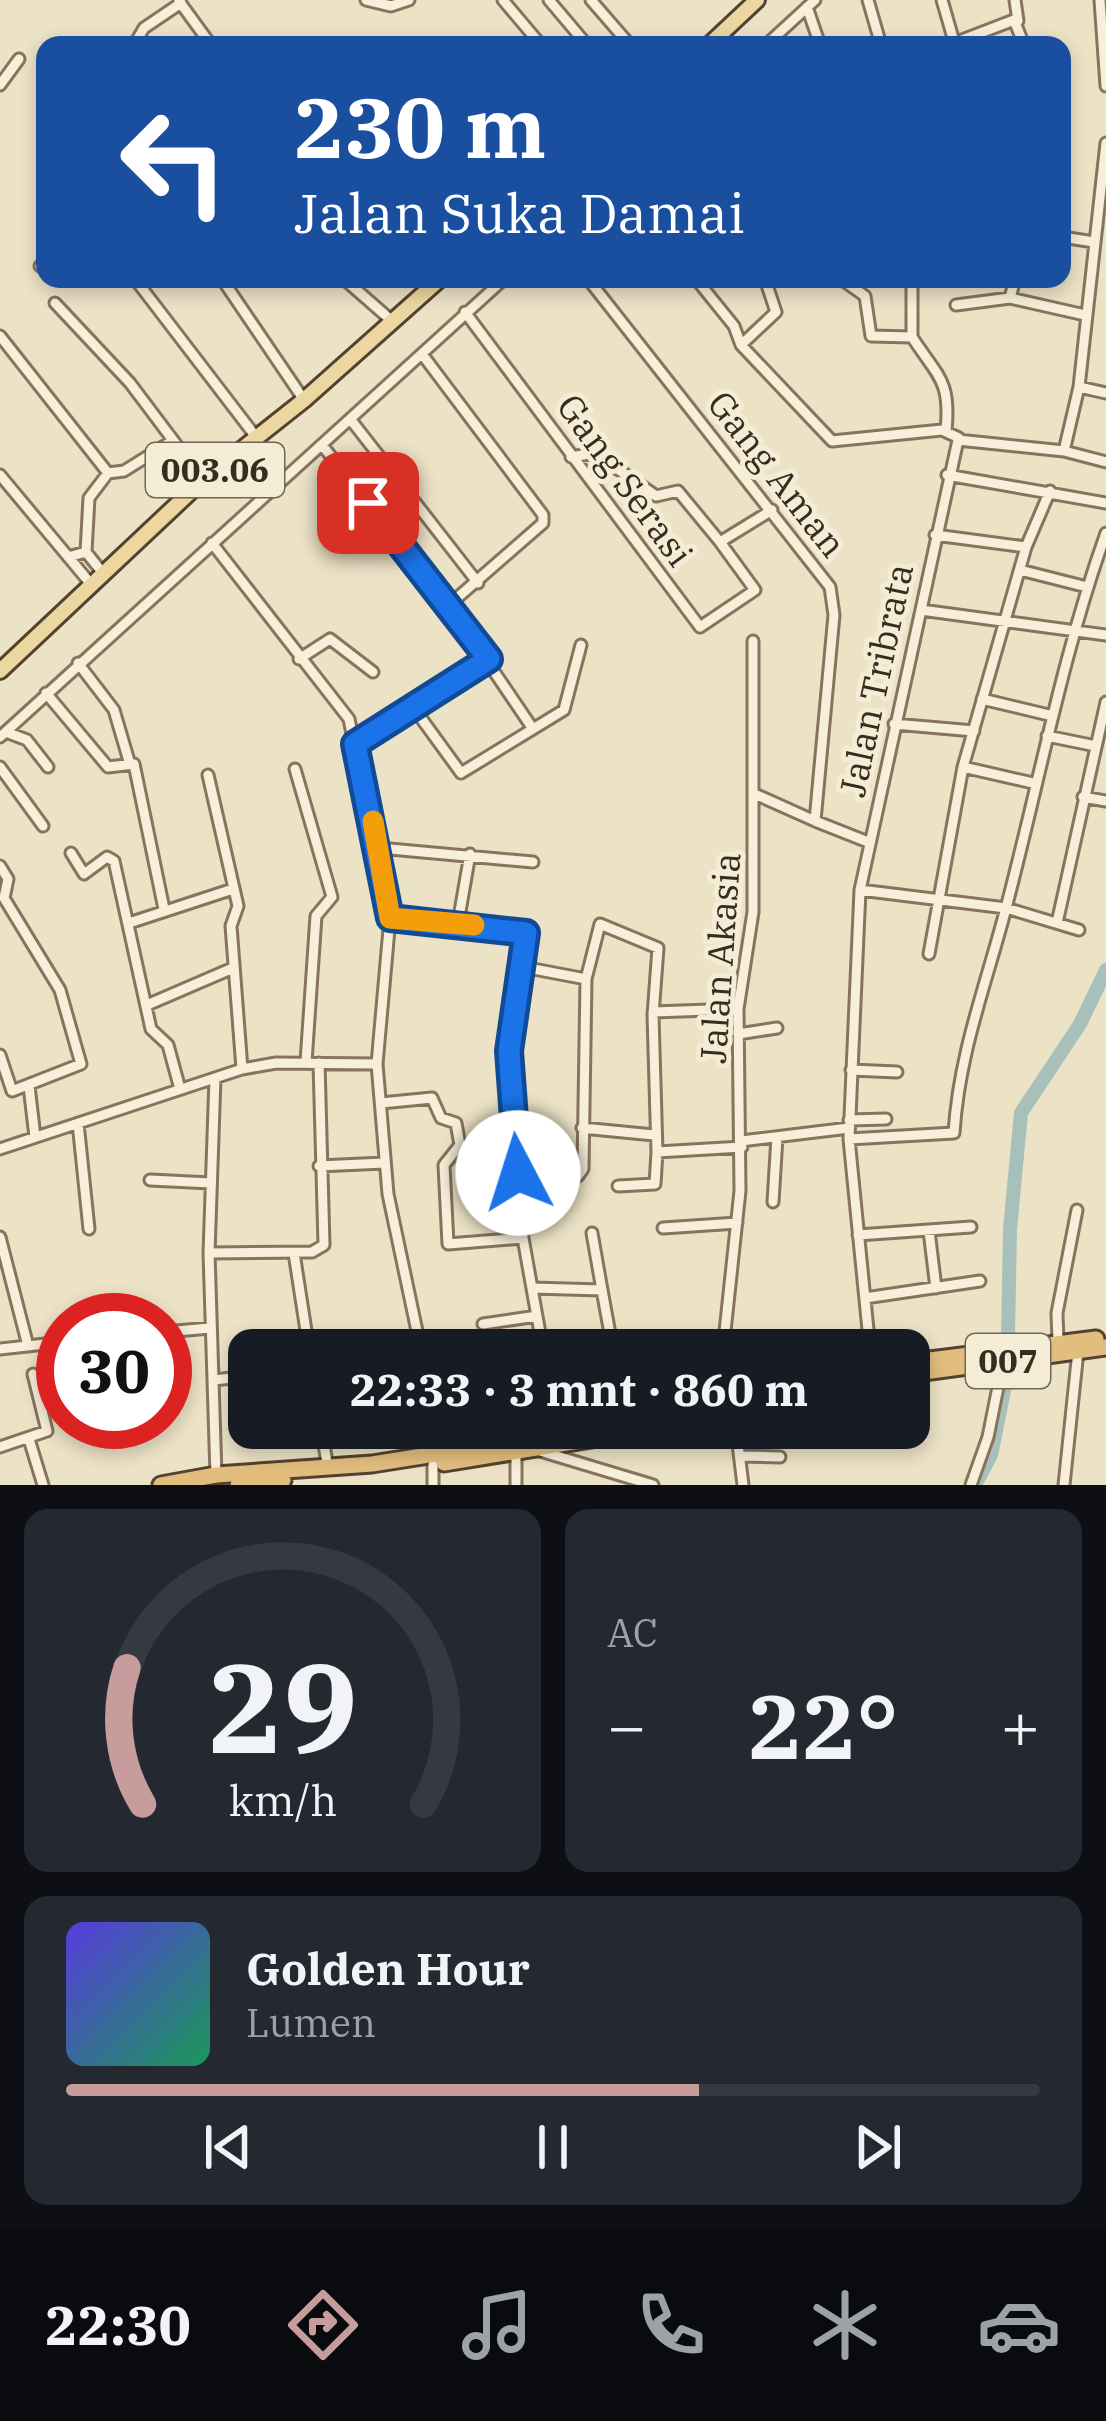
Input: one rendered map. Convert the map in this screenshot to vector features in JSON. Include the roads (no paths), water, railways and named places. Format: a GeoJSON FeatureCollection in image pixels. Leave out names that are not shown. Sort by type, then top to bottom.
{"type":"FeatureCollection","features":[{"type":"Feature","properties":{"kind":"highway","name":"007"},"geometry":{"type":"LineString","coordinates":[[930,1361],[1058,1342],[1101,1343]]}},
{"type":"Feature","properties":{"kind":"highway","name":"007"},"geometry":{"type":"LineString","coordinates":[[930,1371],[1078,1351],[1101,1343]]}},
{"type":"Feature","properties":{"kind":"highway"},"geometry":{"type":"LineString","coordinates":[[243,1485],[494,1449]]}},
{"type":"Feature","properties":{"kind":"highway"},"geometry":{"type":"LineString","coordinates":[[469,1454],[525,1449]]}},
{"type":"Feature","properties":{"kind":"highway"},"geometry":{"type":"LineString","coordinates":[[163,1485],[216,1474],[433,1460]]}},
{"type":"Feature","properties":{"kind":"main road"},"geometry":{"type":"LineString","coordinates":[[719,36],[757,0]]}},
{"type":"Feature","properties":{"kind":"main road","name":"003.06"},"geometry":{"type":"LineString","coordinates":[[0,671],[203,480],[304,400],[430,288]]}},
{"type":"Feature","properties":{"kind":"street"},"geometry":{"type":"LineString","coordinates":[[366,0],[391,6],[409,0]]}},
{"type":"Feature","properties":{"kind":"street"},"geometry":{"type":"LineString","coordinates":[[523,0],[507,5],[533,36]]}},
{"type":"Feature","properties":{"kind":"street"},"geometry":{"type":"LineString","coordinates":[[549,0],[579,36]]}},
{"type":"Feature","properties":{"kind":"street"},"geometry":{"type":"LineString","coordinates":[[591,0],[622,36]]}},
{"type":"Feature","properties":{"kind":"street"},"geometry":{"type":"LineString","coordinates":[[868,0],[878,36]]}},
{"type":"Feature","properties":{"kind":"street"},"geometry":{"type":"LineString","coordinates":[[942,0],[951,36]]}},
{"type":"Feature","properties":{"kind":"street"},"geometry":{"type":"LineString","coordinates":[[1015,0],[1022,36]]}},
{"type":"Feature","properties":{"kind":"street"},"geometry":{"type":"LineString","coordinates":[[1100,0],[1106,86]]}},
{"type":"Feature","properties":{"kind":"street"},"geometry":{"type":"LineString","coordinates":[[139,36],[180,2],[205,36]]}},
{"type":"Feature","properties":{"kind":"street"},"geometry":{"type":"LineString","coordinates":[[776,36],[811,3]]}},
{"type":"Feature","properties":{"kind":"street"},"geometry":{"type":"LineString","coordinates":[[811,3],[818,36]]}},
{"type":"Feature","properties":{"kind":"street"},"geometry":{"type":"LineString","coordinates":[[976,36],[1018,21]]}},
{"type":"Feature","properties":{"kind":"street"},"geometry":{"type":"LineString","coordinates":[[0,85],[19,59]]}},
{"type":"Feature","properties":{"kind":"street"},"geometry":{"type":"LineString","coordinates":[[1064,451],[1078,387],[1106,143]]}},
{"type":"Feature","properties":{"kind":"street"},"geometry":{"type":"LineString","coordinates":[[1071,239],[1106,251]]}},
{"type":"Feature","properties":{"kind":"street"},"geometry":{"type":"LineString","coordinates":[[142,288],[256,437]]}},
{"type":"Feature","properties":{"kind":"street"},"geometry":{"type":"LineString","coordinates":[[228,288],[304,400]]}},
{"type":"Feature","properties":{"kind":"street"},"geometry":{"type":"LineString","coordinates":[[354,288],[392,321]]}},
{"type":"Feature","properties":{"kind":"street"},"geometry":{"type":"LineString","coordinates":[[3,734],[493,288]]}},
{"type":"Feature","properties":{"kind":"street","name":"Gang Aman"},"geometry":{"type":"LineString","coordinates":[[595,288],[826,578],[833,595],[815,820]]}},
{"type":"Feature","properties":{"kind":"street"},"geometry":{"type":"LineString","coordinates":[[703,288],[734,326],[740,345],[832,441],[946,430],[959,438],[1064,451],[1106,462]]}},
{"type":"Feature","properties":{"kind":"street"},"geometry":{"type":"LineString","coordinates":[[740,345],[776,312],[767,288]]}},
{"type":"Feature","properties":{"kind":"street"},"geometry":{"type":"LineString","coordinates":[[854,288],[865,296],[871,336],[912,337]]}},
{"type":"Feature","properties":{"kind":"street"},"geometry":{"type":"LineString","coordinates":[[912,288],[912,337],[948,389],[946,430]]}},
{"type":"Feature","properties":{"kind":"street"},"geometry":{"type":"LineString","coordinates":[[1010,298],[1013,288]]}},
{"type":"Feature","properties":{"kind":"street"},"geometry":{"type":"LineString","coordinates":[[956,305],[1010,298],[1085,315]]}},
{"type":"Feature","properties":{"kind":"street"},"geometry":{"type":"LineString","coordinates":[[56,303],[130,382],[203,480]]}},
{"type":"Feature","properties":{"kind":"street","name":"Gang Serasi"},"geometry":{"type":"LineString","coordinates":[[465,312],[700,627],[754,590],[720,542]]}},
{"type":"Feature","properties":{"kind":"street"},"geometry":{"type":"LineString","coordinates":[[0,336],[108,473]]}},
{"type":"Feature","properties":{"kind":"street"},"geometry":{"type":"LineString","coordinates":[[422,354],[543,515],[543,523],[449,605]]}},
{"type":"Feature","properties":{"kind":"street"},"geometry":{"type":"LineString","coordinates":[[1078,387],[1106,393]]}},
{"type":"Feature","properties":{"kind":"street"},"geometry":{"type":"LineString","coordinates":[[351,420],[478,583]]}},
{"type":"Feature","properties":{"kind":"street","name":"Jalan Tribrata"},"geometry":{"type":"LineString","coordinates":[[868,1329],[849,1129],[860,890],[947,475],[959,438]]}},
{"type":"Feature","properties":{"kind":"street"},"geometry":{"type":"LineString","coordinates":[[96,578],[86,552],[89,497],[108,473],[124,471],[172,441]]}},
{"type":"Feature","properties":{"kind":"street"},"geometry":{"type":"LineString","coordinates":[[322,445],[449,605],[533,729]]}},
{"type":"Feature","properties":{"kind":"street"},"geometry":{"type":"LineString","coordinates":[[572,457],[596,452],[652,494],[679,491],[720,542],[772,510]]}},
{"type":"Feature","properties":{"kind":"street"},"geometry":{"type":"LineString","coordinates":[[947,475],[1106,503]]}},
{"type":"Feature","properties":{"kind":"street"},"geometry":{"type":"LineString","coordinates":[[0,476],[68,557],[96,578]]}},
{"type":"Feature","properties":{"kind":"street"},"geometry":{"type":"LineString","coordinates":[[929,954],[963,767],[1002,621],[1049,491]]}},
{"type":"Feature","properties":{"kind":"street"},"geometry":{"type":"LineString","coordinates":[[657,1152],[849,1129],[954,1133],[968,1027],[1006,908],[1072,632],[1102,559],[1106,533]]}},
{"type":"Feature","properties":{"kind":"street"},"geometry":{"type":"LineString","coordinates":[[934,535],[1026,547]]}},
{"type":"Feature","properties":{"kind":"street"},"geometry":{"type":"LineString","coordinates":[[212,543],[299,659],[346,712],[355,744],[390,918],[376,1064],[384,1163],[417,1329]]}},
{"type":"Feature","properties":{"kind":"street"},"geometry":{"type":"LineString","coordinates":[[68,557],[86,552]]}},
{"type":"Feature","properties":{"kind":"street"},"geometry":{"type":"LineString","coordinates":[[1020,570],[1087,587]]}},
{"type":"Feature","properties":{"kind":"street"},"geometry":{"type":"LineString","coordinates":[[921,610],[1106,634]]}},
{"type":"Feature","properties":{"kind":"street"},"geometry":{"type":"LineString","coordinates":[[299,659],[330,639],[373,672]]}},
{"type":"Feature","properties":{"kind":"street","name":"Jalan Akasia"},"geometry":{"type":"LineString","coordinates":[[725,1329],[741,1144],[738,1009],[753,912],[757,795],[753,641]]}},
{"type":"Feature","properties":{"kind":"street"},"geometry":{"type":"LineString","coordinates":[[413,707],[459,773],[564,710],[581,645]]}},
{"type":"Feature","properties":{"kind":"street"},"geometry":{"type":"LineString","coordinates":[[355,744],[489,659]]}},
{"type":"Feature","properties":{"kind":"street"},"geometry":{"type":"LineString","coordinates":[[78,663],[114,710],[137,772],[164,909]]}},
{"type":"Feature","properties":{"kind":"street"},"geometry":{"type":"LineString","coordinates":[[46,694],[106,766],[130,761]]}},
{"type":"Feature","properties":{"kind":"street"},"geometry":{"type":"LineString","coordinates":[[982,700],[1052,716]]}},
{"type":"Feature","properties":{"kind":"street"},"geometry":{"type":"LineString","coordinates":[[1057,923],[1106,702]]}},
{"type":"Feature","properties":{"kind":"street"},"geometry":{"type":"LineString","coordinates":[[894,724],[974,731]]}},
{"type":"Feature","properties":{"kind":"street"},"geometry":{"type":"LineString","coordinates":[[3,734],[27,740],[49,767]]}},
{"type":"Feature","properties":{"kind":"street"},"geometry":{"type":"LineString","coordinates":[[1047,736],[1100,739]]}},
{"type":"Feature","properties":{"kind":"street"},"geometry":{"type":"LineString","coordinates":[[0,767],[43,826]]}},
{"type":"Feature","properties":{"kind":"street"},"geometry":{"type":"LineString","coordinates":[[963,767],[1033,783]]}},
{"type":"Feature","properties":{"kind":"street"},"geometry":{"type":"LineString","coordinates":[[295,770],[332,897],[317,912],[307,1062]]}},
{"type":"Feature","properties":{"kind":"street"},"geometry":{"type":"LineString","coordinates":[[208,776],[238,906],[230,926],[242,1069]]}},
{"type":"Feature","properties":{"kind":"street"},"geometry":{"type":"LineString","coordinates":[[757,795],[868,842]]}},
{"type":"Feature","properties":{"kind":"street"},"geometry":{"type":"LineString","coordinates":[[1083,797],[1106,801]]}},
{"type":"Feature","properties":{"kind":"street"},"geometry":{"type":"LineString","coordinates":[[379,848],[532,862]]}},
{"type":"Feature","properties":{"kind":"street"},"geometry":{"type":"LineString","coordinates":[[70,853],[84,874],[112,858],[151,1029],[168,1045],[180,1089]]}},
{"type":"Feature","properties":{"kind":"street"},"geometry":{"type":"LineString","coordinates":[[458,923],[470,854]]}},
{"type":"Feature","properties":{"kind":"street"},"geometry":{"type":"LineString","coordinates":[[0,866],[8,879],[4,898],[60,990],[81,1061],[75,1069],[10,1090],[0,1054]]}},
{"type":"Feature","properties":{"kind":"street"},"geometry":{"type":"LineString","coordinates":[[129,923],[233,889]]}},
{"type":"Feature","properties":{"kind":"street"},"geometry":{"type":"LineString","coordinates":[[860,890],[1006,908],[1078,930]]}},
{"type":"Feature","properties":{"kind":"street"},"geometry":{"type":"LineString","coordinates":[[390,918],[525,931],[509,1051],[523,1238],[539,1329]]}},
{"type":"Feature","properties":{"kind":"street"},"geometry":{"type":"LineString","coordinates":[[518,1173],[580,1175],[586,979],[600,924],[654,944],[660,954],[653,1012],[655,1184],[618,1186]]}},
{"type":"Feature","properties":{"kind":"street"},"geometry":{"type":"LineString","coordinates":[[523,967],[586,979]]}},
{"type":"Feature","properties":{"kind":"street"},"geometry":{"type":"LineString","coordinates":[[147,1006],[233,968]]}},
{"type":"Feature","properties":{"kind":"street"},"geometry":{"type":"LineString","coordinates":[[653,1012],[738,1009]]}},
{"type":"Feature","properties":{"kind":"street"},"geometry":{"type":"LineString","coordinates":[[738,1034],[777,1028]]}},
{"type":"Feature","properties":{"kind":"street"},"geometry":{"type":"LineString","coordinates":[[0,1149],[242,1069],[307,1062],[376,1064]]}},
{"type":"Feature","properties":{"kind":"street"},"geometry":{"type":"LineString","coordinates":[[209,1253],[312,1252],[325,1242],[319,1063]]}},
{"type":"Feature","properties":{"kind":"street"},"geometry":{"type":"LineString","coordinates":[[850,1070],[897,1072]]}},
{"type":"Feature","properties":{"kind":"street"},"geometry":{"type":"LineString","coordinates":[[214,1078],[209,1253],[216,1474]]}},
{"type":"Feature","properties":{"kind":"street"},"geometry":{"type":"LineString","coordinates":[[29,1086],[35,1137]]}},
{"type":"Feature","properties":{"kind":"street"},"geometry":{"type":"LineString","coordinates":[[381,1103],[432,1098],[440,1117],[456,1123],[460,1145],[444,1165],[446,1243],[523,1238]]}},
{"type":"Feature","properties":{"kind":"street"},"geometry":{"type":"LineString","coordinates":[[849,1129],[886,1120]]}},
{"type":"Feature","properties":{"kind":"street"},"geometry":{"type":"LineString","coordinates":[[78,1123],[89,1229]]}},
{"type":"Feature","properties":{"kind":"street"},"geometry":{"type":"LineString","coordinates":[[582,1128],[654,1135]]}},
{"type":"Feature","properties":{"kind":"street"},"geometry":{"type":"LineString","coordinates":[[772,1202],[777,1136]]}},
{"type":"Feature","properties":{"kind":"street"},"geometry":{"type":"LineString","coordinates":[[320,1166],[384,1163]]}},
{"type":"Feature","properties":{"kind":"street"},"geometry":{"type":"LineString","coordinates":[[150,1180],[211,1184]]}},
{"type":"Feature","properties":{"kind":"street"},"geometry":{"type":"LineString","coordinates":[[1058,1342],[1057,1312],[1077,1210]]}},
{"type":"Feature","properties":{"kind":"street"},"geometry":{"type":"LineString","coordinates":[[663,1228],[737,1223]]}},
{"type":"Feature","properties":{"kind":"street"},"geometry":{"type":"LineString","coordinates":[[858,1235],[971,1228]]}},
{"type":"Feature","properties":{"kind":"street"},"geometry":{"type":"LineString","coordinates":[[929,1231],[936,1288]]}},
{"type":"Feature","properties":{"kind":"street"},"geometry":{"type":"LineString","coordinates":[[592,1233],[609,1329]]}},
{"type":"Feature","properties":{"kind":"street"},"geometry":{"type":"LineString","coordinates":[[0,1237],[28,1346]]}},
{"type":"Feature","properties":{"kind":"street"},"geometry":{"type":"LineString","coordinates":[[294,1253],[306,1329]]}},
{"type":"Feature","properties":{"kind":"street"},"geometry":{"type":"LineString","coordinates":[[865,1298],[980,1281]]}},
{"type":"Feature","properties":{"kind":"street"},"geometry":{"type":"LineString","coordinates":[[532,1288],[602,1290]]}},
{"type":"Feature","properties":{"kind":"street"},"geometry":{"type":"LineString","coordinates":[[483,1324],[537,1316]]}},
{"type":"Feature","properties":{"kind":"street"},"geometry":{"type":"LineString","coordinates":[[192,1330],[210,1328]]}},
{"type":"Feature","properties":{"kind":"street"},"geometry":{"type":"LineString","coordinates":[[0,1349],[36,1345]]}},
{"type":"Feature","properties":{"kind":"street"},"geometry":{"type":"LineString","coordinates":[[1064,1485],[1078,1351]]}},
{"type":"Feature","properties":{"kind":"street"},"geometry":{"type":"LineString","coordinates":[[971,1485],[988,1437],[1003,1362]]}},
{"type":"Feature","properties":{"kind":"street"},"geometry":{"type":"LineString","coordinates":[[0,1447],[47,1429],[33,1374]]}},
{"type":"Feature","properties":{"kind":"street"},"geometry":{"type":"LineString","coordinates":[[214,1380],[228,1378]]}},
{"type":"Feature","properties":{"kind":"street"},"geometry":{"type":"LineString","coordinates":[[29,1438],[43,1485]]}},
{"type":"Feature","properties":{"kind":"street"},"geometry":{"type":"LineString","coordinates":[[325,1449],[328,1468]]}},
{"type":"Feature","properties":{"kind":"street"},"geometry":{"type":"LineString","coordinates":[[432,1449],[434,1485]]}},
{"type":"Feature","properties":{"kind":"street"},"geometry":{"type":"LineString","coordinates":[[568,1449],[653,1485]]}},
{"type":"Feature","properties":{"kind":"street"},"geometry":{"type":"LineString","coordinates":[[739,1449],[743,1485]]}},
{"type":"Feature","properties":{"kind":"street"},"geometry":{"type":"LineString","coordinates":[[516,1485],[517,1453]]}},
{"type":"Feature","properties":{"kind":"street"},"geometry":{"type":"LineString","coordinates":[[740,1456],[780,1457]]}},
{"type":"Feature","properties":{"kind":"waterway"},"geometry":{"type":"LineString","coordinates":[[1008,1335],[1010,1229],[1021,1113],[1080,1024],[1106,970]]}},
{"type":"Feature","properties":{"kind":"waterway"},"geometry":{"type":"LineString","coordinates":[[975,1485],[991,1455],[1007,1376]]}}]}
